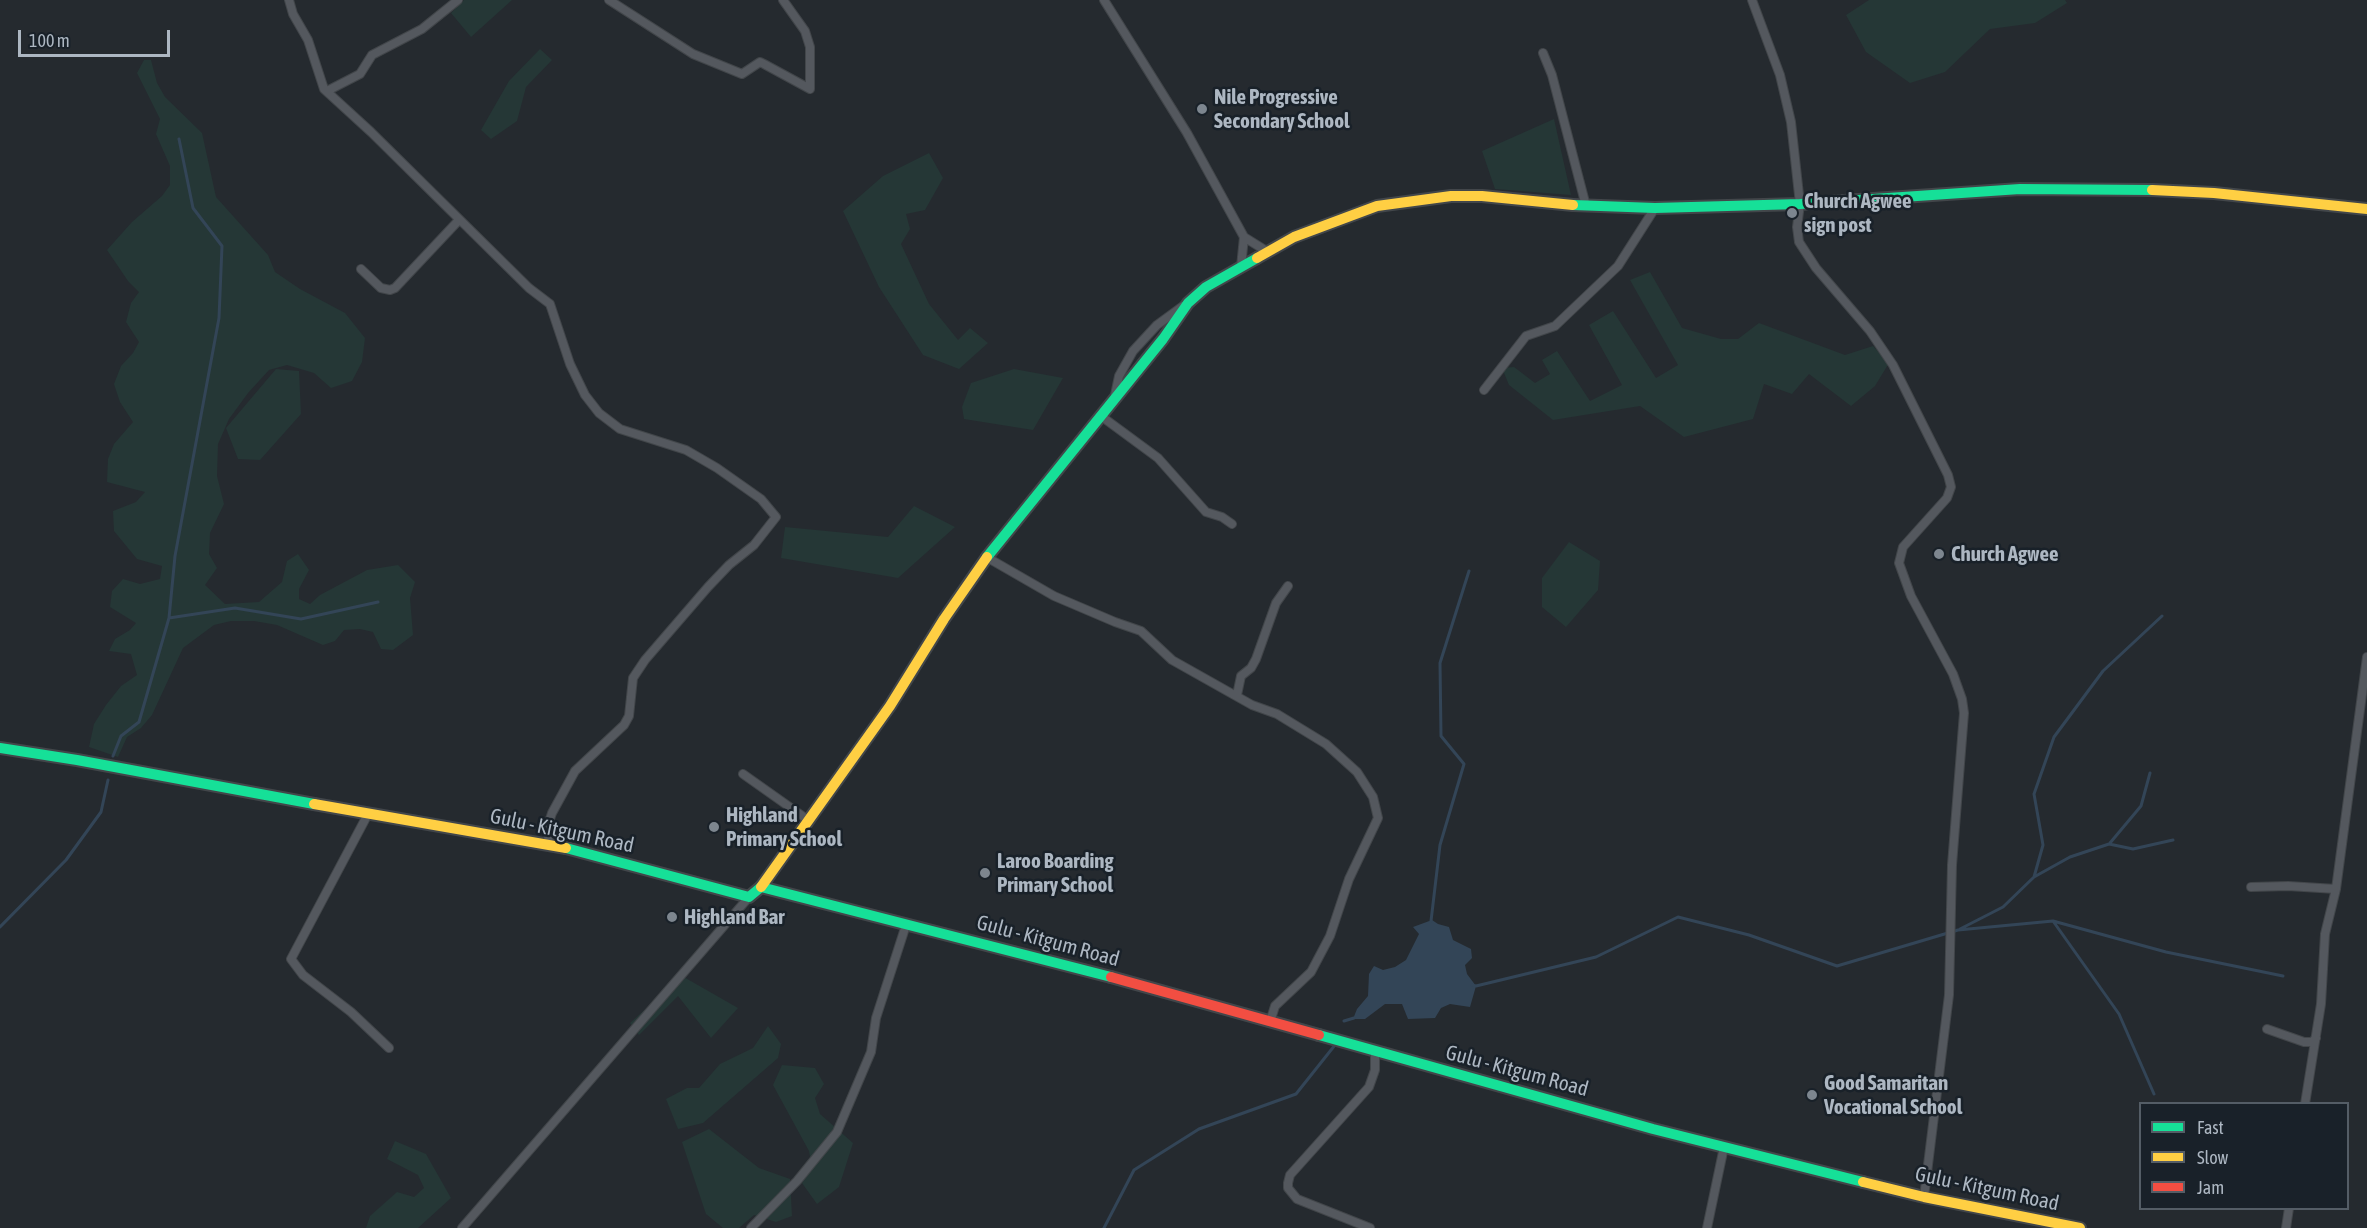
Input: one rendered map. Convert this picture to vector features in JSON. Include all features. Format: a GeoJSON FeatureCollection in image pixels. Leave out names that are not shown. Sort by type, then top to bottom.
{"type":"FeatureCollection","features":[{"type":"Feature","properties":{"kind":"main road"},"geometry":{"type":"LineString","coordinates":[[749,897],[761,887],[890,706],[945,618],[999,540],[1163,339],[1188,303],[1206,287],[1294,237],[1377,206],[1451,196],[1482,196],[1586,206],[1655,208],[1800,204],[2020,189],[2135,189],[2214,194],[2367,209]]}},
{"type":"Feature","properties":{"kind":"main road","name":"Gulu - Kitgum Road"},"geometry":{"type":"LineString","coordinates":[[0,748],[77,759],[368,814],[549,844],[749,897]]}},
{"type":"Feature","properties":{"kind":"main road","name":"Gulu - Kitgum Road"},"geometry":{"type":"LineString","coordinates":[[761,887],[1067,965],[1724,1147],[1924,1197],[2080,1228]]}},
{"type":"Feature","properties":{"kind":"street"},"geometry":{"type":"LineString","coordinates":[[288,0],[292,14],[308,40],[320,79],[327,92],[530,288],[550,304],[570,364],[585,394],[599,413],[620,429],[686,450],[717,468],[761,500],[776,517],[754,545],[729,565],[708,587],[645,660],[633,678],[631,707],[624,725],[575,771],[552,813],[548,828],[549,844]]}},
{"type":"Feature","properties":{"kind":"street"},"geometry":{"type":"LineString","coordinates":[[327,92],[360,74],[372,55],[422,29],[458,0]]}},
{"type":"Feature","properties":{"kind":"street"},"geometry":{"type":"LineString","coordinates":[[609,0],[693,54],[742,74],[760,62],[809,90],[811,86],[810,47],[806,32],[783,0]]}},
{"type":"Feature","properties":{"kind":"street"},"geometry":{"type":"LineString","coordinates":[[1104,0],[1187,133],[1244,237],[1268,252]]}},
{"type":"Feature","properties":{"kind":"street"},"geometry":{"type":"LineString","coordinates":[[1752,0],[1780,75],[1791,122],[1800,204],[1797,227],[1799,242],[1816,268],[1870,331],[1893,365],[1948,475],[1951,488],[1947,498],[1903,547],[1899,563],[1911,596],[1953,674],[1962,699],[1964,713],[1952,865],[1949,995],[1924,1197]]}},
{"type":"Feature","properties":{"kind":"street"},"geometry":{"type":"LineString","coordinates":[[1543,53],[1552,75],[1586,206]]}},
{"type":"Feature","properties":{"kind":"street"},"geometry":{"type":"LineString","coordinates":[[1484,390],[1526,336],[1556,326],[1618,266],[1655,208]]}},
{"type":"Feature","properties":{"kind":"street"},"geometry":{"type":"LineString","coordinates":[[361,269],[381,288],[390,290],[396,288],[459,219]]}},
{"type":"Feature","properties":{"kind":"street"},"geometry":{"type":"LineString","coordinates":[[1241,267],[1244,237]]}},
{"type":"Feature","properties":{"kind":"street"},"geometry":{"type":"LineString","coordinates":[[1115,395],[1119,376],[1125,363],[1146,335],[1188,303]]}},
{"type":"Feature","properties":{"kind":"street"},"geometry":{"type":"LineString","coordinates":[[1101,416],[1164,463],[1206,512],[1222,517],[1232,524]]}},
{"type":"Feature","properties":{"kind":"street"},"geometry":{"type":"LineString","coordinates":[[988,558],[1054,596],[1141,631],[1167,657],[1252,705],[1277,714],[1326,744],[1357,772],[1373,797],[1378,818],[1353,868],[1330,936],[1311,972],[1275,1005],[1270,1022]]}},
{"type":"Feature","properties":{"kind":"street"},"geometry":{"type":"LineString","coordinates":[[1237,695],[1241,676],[1251,668],[1256,659],[1276,603],[1288,586]]}},
{"type":"Feature","properties":{"kind":"street"},"geometry":{"type":"LineString","coordinates":[[2305,1102],[2321,1004],[2325,934],[2336,889],[2367,657]]}},
{"type":"Feature","properties":{"kind":"street"},"geometry":{"type":"LineString","coordinates":[[743,774],[808,820]]}},
{"type":"Feature","properties":{"kind":"street"},"geometry":{"type":"LineString","coordinates":[[368,814],[291,959],[303,975],[351,1012],[388,1048]]}},
{"type":"Feature","properties":{"kind":"street"},"geometry":{"type":"LineString","coordinates":[[2251,887],[2288,886],[2336,889]]}},
{"type":"Feature","properties":{"kind":"street"},"geometry":{"type":"LineString","coordinates":[[462,1228],[749,897]]}},
{"type":"Feature","properties":{"kind":"street"},"geometry":{"type":"LineString","coordinates":[[751,1228],[810,1167],[837,1132],[871,1052],[876,1018],[906,925]]}},
{"type":"Feature","properties":{"kind":"street"},"geometry":{"type":"LineString","coordinates":[[2267,1029],[2304,1042],[2312,1042],[2316,1038]]}},
{"type":"Feature","properties":{"kind":"street"},"geometry":{"type":"LineString","coordinates":[[1370,1228],[1297,1199],[1288,1188],[1288,1183],[1290,1175],[1369,1087],[1375,1070],[1375,1052]]}},
{"type":"Feature","properties":{"kind":"street"},"geometry":{"type":"LineString","coordinates":[[1707,1228],[1724,1147]]}},
{"type":"Feature","properties":{"kind":"street"},"geometry":{"type":"LineString","coordinates":[[2286,1228],[2289,1210]]}},
{"type":"Feature","properties":{"kind":"shaded area"},"geometry":{"type":"Polygon","coordinates":[[[464,0],[512,0],[471,37],[451,13],[464,0]]]}},
{"type":"Feature","properties":{"kind":"shaded area"},"geometry":{"type":"Polygon","coordinates":[[[1869,0],[2065,0],[2067,3],[2035,23],[1990,29],[1945,72],[1910,83],[1866,52],[1846,15],[1869,0]]]}},
{"type":"Feature","properties":{"kind":"shaded area"},"geometry":{"type":"Polygon","coordinates":[[[540,49],[552,60],[526,87],[517,121],[491,139],[481,130],[509,81],[540,49]]]}},
{"type":"Feature","properties":{"kind":"shaded area"},"geometry":{"type":"Polygon","coordinates":[[[144,60],[151,60],[157,83],[165,97],[202,133],[216,197],[268,255],[275,272],[300,289],[345,313],[365,338],[362,362],[352,381],[331,388],[314,373],[287,365],[269,370],[229,419],[218,444],[217,476],[224,504],[210,533],[209,554],[217,568],[205,585],[225,604],[259,602],[282,582],[287,561],[298,554],[309,570],[299,589],[299,599],[310,604],[320,595],[367,570],[398,565],[415,582],[410,598],[413,635],[393,650],[381,649],[373,632],[360,629],[344,630],[335,641],[323,645],[277,625],[254,621],[231,621],[214,625],[183,648],[152,715],[141,728],[127,737],[118,757],[89,747],[94,724],[106,705],[121,686],[137,675],[131,654],[109,651],[115,639],[130,630],[136,623],[110,607],[112,591],[123,579],[140,584],[160,579],[162,566],[137,559],[114,531],[113,511],[136,502],[145,492],[107,482],[108,459],[114,444],[133,422],[120,402],[114,384],[121,366],[139,342],[126,322],[131,303],[139,292],[128,281],[107,250],[132,222],[162,196],[170,185],[170,166],[156,134],[160,119],[137,73],[144,60]]]}},
{"type":"Feature","properties":{"kind":"shaded area"},"geometry":{"type":"Polygon","coordinates":[[[1554,119],[1571,195],[1495,189],[1482,151],[1554,119]]]}},
{"type":"Feature","properties":{"kind":"shaded area"},"geometry":{"type":"Polygon","coordinates":[[[929,153],[943,178],[925,210],[906,214],[910,229],[901,244],[929,304],[958,340],[970,328],[988,343],[959,369],[923,355],[879,287],[843,211],[883,176],[929,153]]]}},
{"type":"Feature","properties":{"kind":"shaded area"},"geometry":{"type":"Polygon","coordinates":[[[1650,272],[1682,328],[1721,339],[1738,339],[1759,323],[1845,355],[1873,346],[1889,363],[1875,386],[1851,406],[1809,374],[1792,394],[1764,384],[1753,419],[1684,437],[1640,406],[1553,420],[1509,385],[1502,368],[1514,367],[1535,383],[1550,374],[1542,360],[1557,351],[1590,401],[1622,385],[1589,325],[1613,311],[1656,378],[1678,365],[1630,280],[1650,272]]]}},
{"type":"Feature","properties":{"kind":"shaded area"},"geometry":{"type":"Polygon","coordinates":[[[276,369],[299,371],[301,414],[260,460],[238,459],[226,428],[276,369]]]}},
{"type":"Feature","properties":{"kind":"shaded area"},"geometry":{"type":"Polygon","coordinates":[[[1014,369],[1063,378],[1033,430],[964,419],[962,407],[971,383],[1014,369]]]}},
{"type":"Feature","properties":{"kind":"shaded area"},"geometry":{"type":"Polygon","coordinates":[[[914,506],[955,527],[898,578],[781,558],[785,527],[888,537],[914,506]]]}},
{"type":"Feature","properties":{"kind":"shaded area"},"geometry":{"type":"Polygon","coordinates":[[[1569,542],[1600,561],[1598,590],[1566,627],[1542,607],[1542,578],[1569,542]]]}},
{"type":"Feature","properties":{"kind":"shaded area"},"geometry":{"type":"Polygon","coordinates":[[[682,976],[738,1008],[711,1038],[678,996],[639,1035],[630,1023],[682,976]]]}},
{"type":"Feature","properties":{"kind":"shaded area"},"geometry":{"type":"Polygon","coordinates":[[[768,1026],[781,1044],[778,1058],[703,1123],[678,1129],[666,1099],[687,1088],[699,1088],[720,1064],[753,1048],[768,1026]]]}},
{"type":"Feature","properties":{"kind":"shaded area"},"geometry":{"type":"Polygon","coordinates":[[[782,1065],[815,1068],[824,1084],[815,1098],[820,1114],[853,1143],[839,1187],[817,1204],[802,1183],[812,1169],[809,1151],[773,1085],[782,1065]]]}},
{"type":"Feature","properties":{"kind":"shaded area"},"geometry":{"type":"Polygon","coordinates":[[[709,1129],[759,1168],[790,1179],[792,1216],[776,1222],[754,1215],[739,1228],[723,1228],[706,1214],[682,1142],[709,1129]]]}},
{"type":"Feature","properties":{"kind":"shaded area"},"geometry":{"type":"Polygon","coordinates":[[[395,1141],[426,1154],[451,1198],[418,1228],[366,1228],[370,1216],[397,1192],[414,1197],[424,1188],[418,1175],[387,1159],[395,1141]]]}},
{"type":"Feature","properties":{"kind":"water"},"geometry":{"type":"Polygon","coordinates":[[[1432,920],[1449,927],[1453,940],[1471,949],[1472,958],[1465,965],[1467,974],[1476,986],[1470,1007],[1450,1004],[1441,1008],[1435,1018],[1408,1019],[1402,1004],[1385,1004],[1365,1019],[1353,1019],[1357,1009],[1368,996],[1369,974],[1374,966],[1383,970],[1395,967],[1406,960],[1419,934],[1413,927],[1432,920]]]}},
{"type":"Feature","properties":{"kind":"waterway"},"geometry":{"type":"LineString","coordinates":[[113,756],[121,736],[139,722],[169,618],[175,556],[219,318],[222,246],[193,208],[179,139]]}},
{"type":"Feature","properties":{"kind":"waterway"},"geometry":{"type":"LineString","coordinates":[[1431,921],[1440,845],[1464,764],[1441,736],[1440,663],[1469,571]]}},
{"type":"Feature","properties":{"kind":"waterway"},"geometry":{"type":"LineString","coordinates":[[169,618],[235,608],[301,619],[378,602]]}},
{"type":"Feature","properties":{"kind":"waterway"},"geometry":{"type":"LineString","coordinates":[[1960,929],[2003,907],[2034,877],[2043,845],[2034,794],[2054,737],[2103,671],[2162,616]]}},
{"type":"Feature","properties":{"kind":"waterway"},"geometry":{"type":"LineString","coordinates":[[2110,843],[2141,806],[2150,773]]}},
{"type":"Feature","properties":{"kind":"waterway"},"geometry":{"type":"LineString","coordinates":[[0,927],[66,860],[101,812],[108,780]]}},
{"type":"Feature","properties":{"kind":"waterway"},"geometry":{"type":"LineString","coordinates":[[2034,877],[2070,857],[2109,844],[2133,849],[2173,840]]}},
{"type":"Feature","properties":{"kind":"waterway"},"geometry":{"type":"LineString","coordinates":[[1472,985],[1476,986],[1596,957],[1678,917],[1749,935],[1837,966],[1958,930],[2053,921],[2166,952],[2283,976]]}},
{"type":"Feature","properties":{"kind":"waterway"},"geometry":{"type":"LineString","coordinates":[[2053,921],[2119,1014],[2154,1094]]}},
{"type":"Feature","properties":{"kind":"waterway"},"geometry":{"type":"LineString","coordinates":[[1344,1021],[1354,1018]]}},
{"type":"Feature","properties":{"kind":"waterway"},"geometry":{"type":"LineString","coordinates":[[1104,1228],[1134,1170],[1199,1129],[1296,1094],[1335,1045]]}},
{"type":"Feature","properties":{"kind":"traffic: fast"},"geometry":{"type":"LineString","coordinates":[[1573,205],[1655,208],[1800,204],[2020,189],[2152,190]]}},
{"type":"Feature","properties":{"kind":"traffic: fast"},"geometry":{"type":"LineString","coordinates":[[987,557],[1163,339],[1188,303],[1206,287],[1257,258]]}},
{"type":"Feature","properties":{"kind":"traffic: fast"},"geometry":{"type":"LineString","coordinates":[[0,748],[314,804]]}},
{"type":"Feature","properties":{"kind":"traffic: fast"},"geometry":{"type":"LineString","coordinates":[[566,848],[749,897],[761,887],[1111,977]]}},
{"type":"Feature","properties":{"kind":"traffic: fast"},"geometry":{"type":"LineString","coordinates":[[1319,1035],[1653,1129],[1863,1182]]}},
{"type":"Feature","properties":{"kind":"traffic: slow"},"geometry":{"type":"LineString","coordinates":[[2152,190],[2214,193],[2367,209]]}},
{"type":"Feature","properties":{"kind":"traffic: slow"},"geometry":{"type":"LineString","coordinates":[[1257,258],[1294,237],[1377,206],[1451,196],[1482,196],[1573,205]]}},
{"type":"Feature","properties":{"kind":"traffic: slow"},"geometry":{"type":"LineString","coordinates":[[761,887],[890,706],[944,619],[987,557]]}},
{"type":"Feature","properties":{"kind":"traffic: slow"},"geometry":{"type":"LineString","coordinates":[[314,804],[566,848]]}},
{"type":"Feature","properties":{"kind":"traffic: slow"},"geometry":{"type":"LineString","coordinates":[[1863,1182],[1924,1197],[2080,1228]]}},
{"type":"Feature","properties":{"kind":"traffic: jam"},"geometry":{"type":"LineString","coordinates":[[1111,977],[1319,1035]]}},
{"type":"Feature","properties":{"kind":"place","name":"Nile Progressive Secondary School"},"geometry":{"type":"Point","coordinates":[1202,109]}},
{"type":"Feature","properties":{"kind":"place","name":"Church Agwee sign post"},"geometry":{"type":"Point","coordinates":[1792,213]}},
{"type":"Feature","properties":{"kind":"place","name":"Church Agwee"},"geometry":{"type":"Point","coordinates":[1939,554]}},
{"type":"Feature","properties":{"kind":"place","name":"Highland Primary School"},"geometry":{"type":"Point","coordinates":[714,827]}},
{"type":"Feature","properties":{"kind":"place","name":"Laroo Boarding Primary School"},"geometry":{"type":"Point","coordinates":[985,873]}},
{"type":"Feature","properties":{"kind":"place","name":"Highland Bar"},"geometry":{"type":"Point","coordinates":[672,917]}},
{"type":"Feature","properties":{"kind":"place","name":"Good Samaritan Vocational School"},"geometry":{"type":"Point","coordinates":[1812,1095]}}]}
